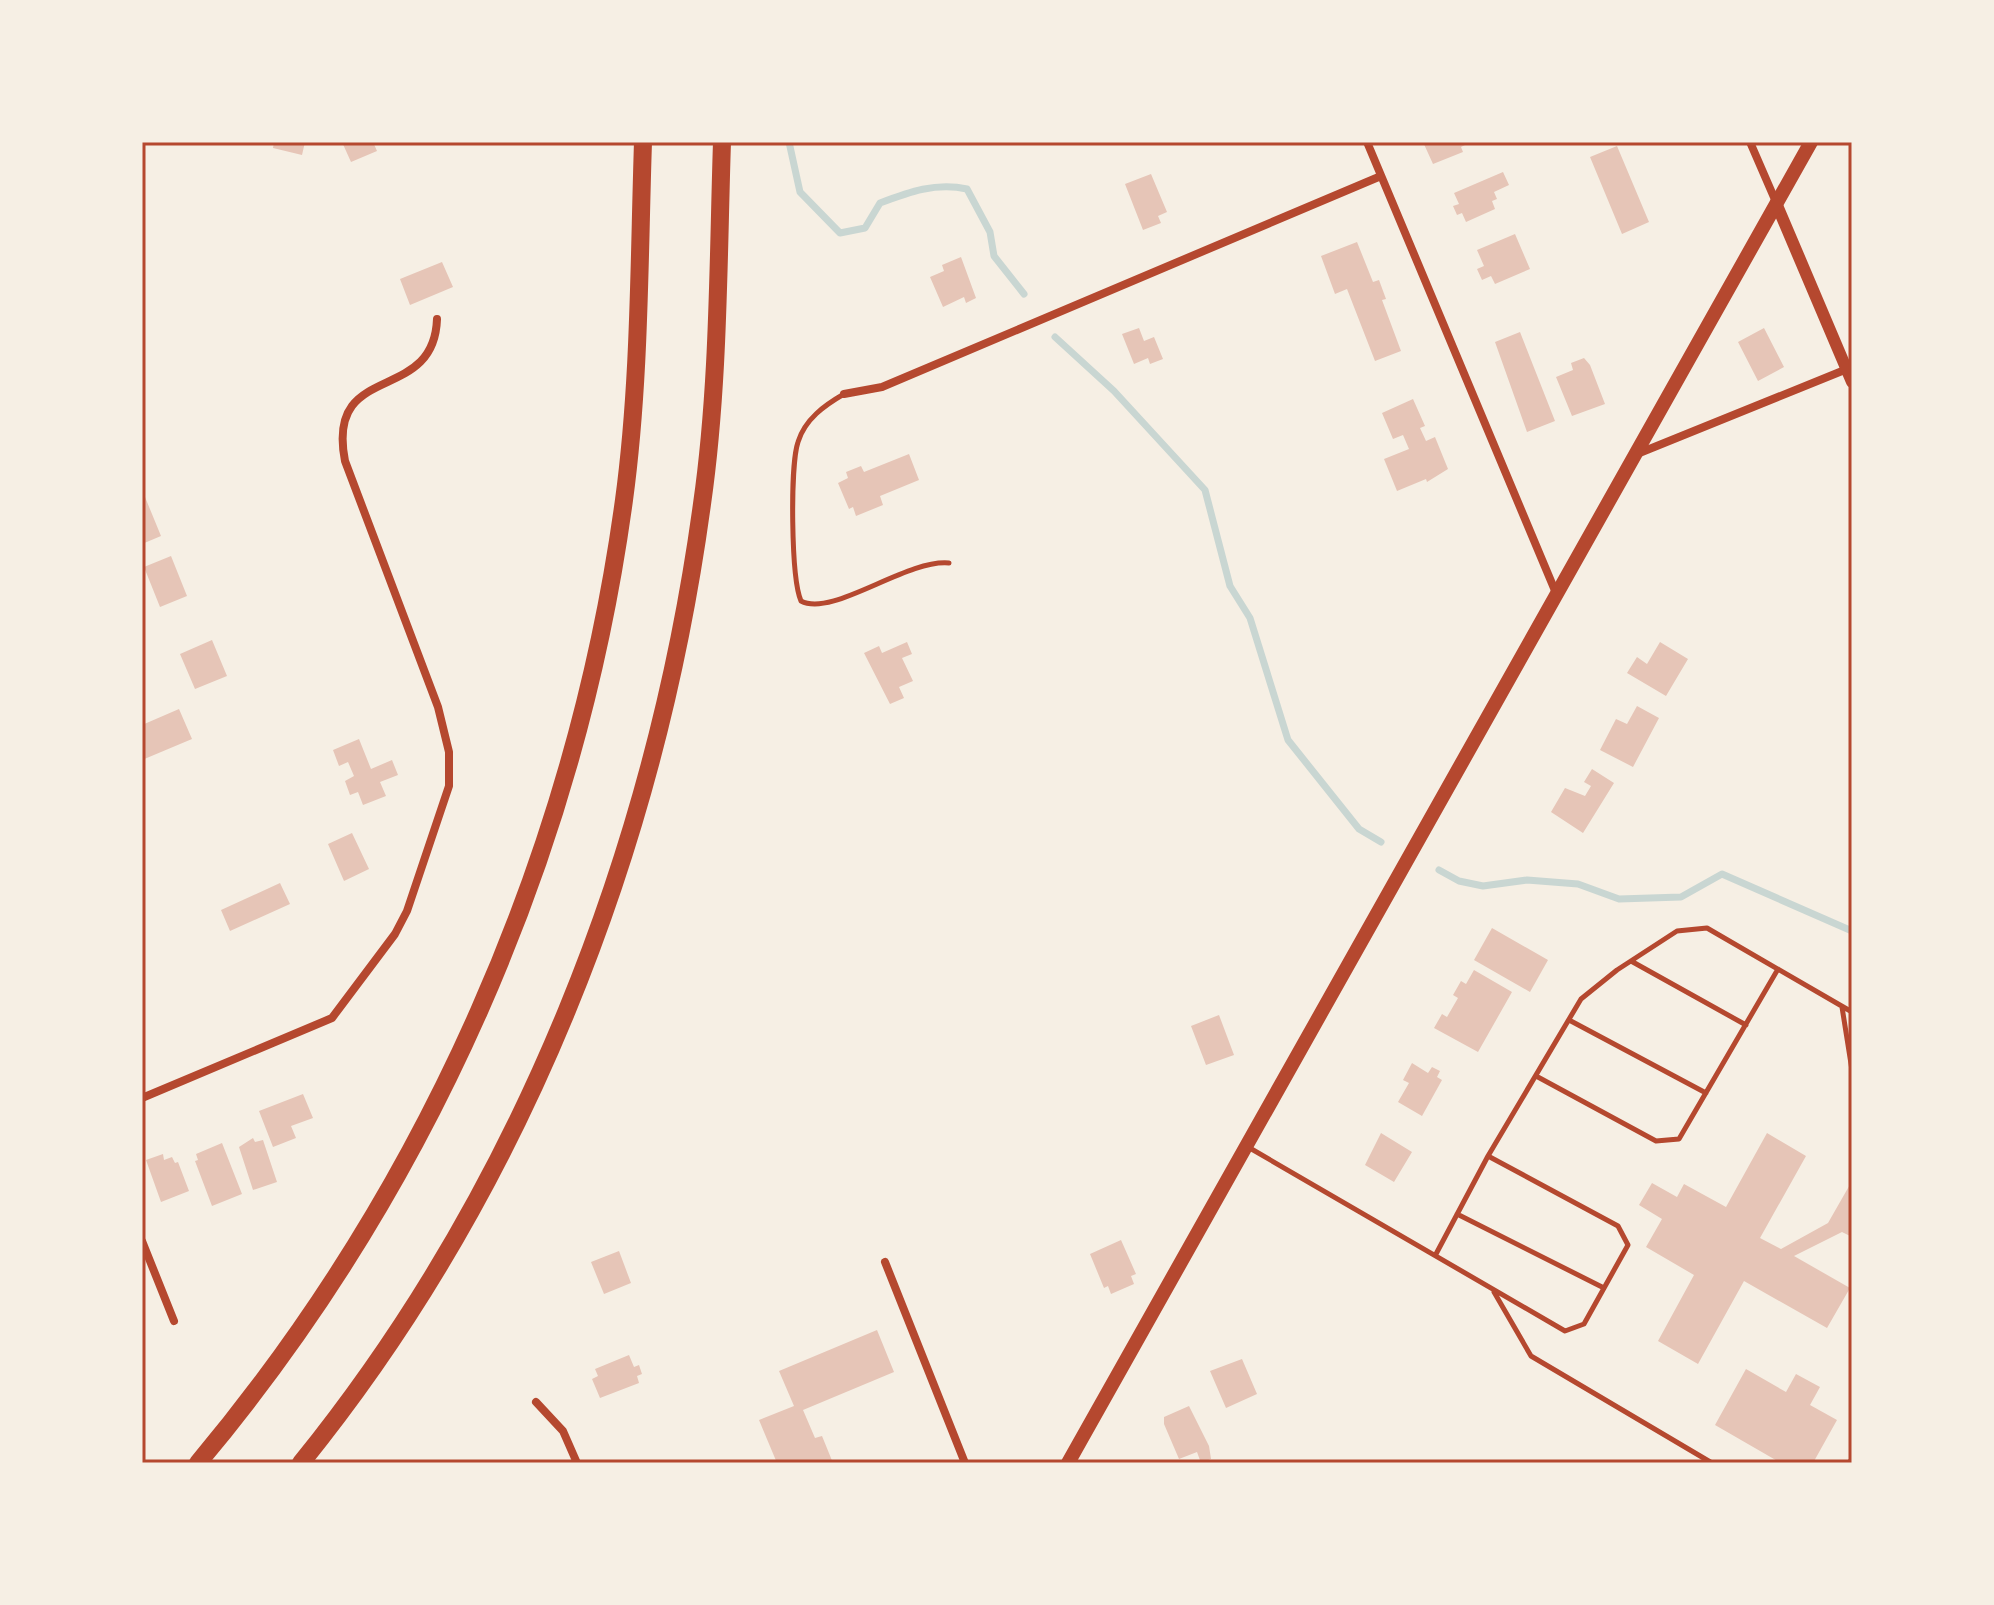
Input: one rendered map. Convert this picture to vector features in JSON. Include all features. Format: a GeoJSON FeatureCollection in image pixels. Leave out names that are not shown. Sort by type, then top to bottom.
{"type":"FeatureCollection","features":[{"type":"Feature","properties":{"kind":"highway"},"geometry":{"type":"LineString","coordinates":[[198,1463],[287,1347],[386,1194],[474,1024],[535,875],[584,712],[624,504],[637,344],[643,142]]}},
{"type":"Feature","properties":{"kind":"highway"},"geometry":{"type":"LineString","coordinates":[[301,1463],[409,1311],[496,1161],[561,1024],[624,857],[668,698],[702,506],[712,402],[722,142]]}},
{"type":"Feature","properties":{"kind":"main road"},"geometry":{"type":"LineString","coordinates":[[1068,1463],[1811,142]]}},
{"type":"Feature","properties":{"kind":"street"},"geometry":{"type":"LineString","coordinates":[[1367,142],[1556,593]]}},
{"type":"Feature","properties":{"kind":"street"},"geometry":{"type":"LineString","coordinates":[[1750,142],[1849,368],[1852,382]]}},
{"type":"Feature","properties":{"kind":"street"},"geometry":{"type":"LineString","coordinates":[[844,394],[882,387],[1381,176]]}},
{"type":"Feature","properties":{"kind":"street"},"geometry":{"type":"LineString","coordinates":[[142,1098],[332,1018],[362,980],[407,911],[449,786],[449,752],[438,707],[345,461],[341,440],[347,409],[365,393],[414,368],[432,350],[437,319]]}},
{"type":"Feature","properties":{"kind":"street"},"geometry":{"type":"LineString","coordinates":[[1636,454],[1849,368]]}},
{"type":"Feature","properties":{"kind":"street"},"geometry":{"type":"LineString","coordinates":[[142,1241],[174,1321]]}},
{"type":"Feature","properties":{"kind":"street"},"geometry":{"type":"LineString","coordinates":[[885,1262],[965,1463]]}},
{"type":"Feature","properties":{"kind":"street"},"geometry":{"type":"LineString","coordinates":[[536,1402],[563,1431],[577,1463]]}},
{"type":"Feature","properties":{"kind":"lane"},"geometry":{"type":"LineString","coordinates":[[844,394],[808,421],[797,443],[793,569],[801,601],[822,605],[916,565],[949,563]]}},
{"type":"Feature","properties":{"kind":"lane"},"geometry":{"type":"LineString","coordinates":[[1436,1254],[1488,1156],[1581,999],[1677,931],[1707,928],[1852,1012]]}},
{"type":"Feature","properties":{"kind":"lane"},"geometry":{"type":"LineString","coordinates":[[1631,961],[1746,1025]]}},
{"type":"Feature","properties":{"kind":"lane"},"geometry":{"type":"LineString","coordinates":[[1536,1076],[1656,1141],[1679,1139],[1778,969]]}},
{"type":"Feature","properties":{"kind":"lane"},"geometry":{"type":"LineString","coordinates":[[1842,1006],[1852,1070]]}},
{"type":"Feature","properties":{"kind":"lane"},"geometry":{"type":"LineString","coordinates":[[1569,1020],[1706,1093]]}},
{"type":"Feature","properties":{"kind":"lane"},"geometry":{"type":"LineString","coordinates":[[1247,1146],[1565,1331],[1584,1324],[1628,1245],[1618,1226],[1488,1156]]}},
{"type":"Feature","properties":{"kind":"lane"},"geometry":{"type":"LineString","coordinates":[[1457,1214],[1604,1288]]}},
{"type":"Feature","properties":{"kind":"lane"},"geometry":{"type":"LineString","coordinates":[[1494,1291],[1531,1356],[1712,1463]]}},
{"type":"Feature","properties":{"kind":"building"},"geometry":{"type":"Polygon","coordinates":[[[274,142],[305,142],[302,155],[273,148],[274,142]]]}},
{"type":"Feature","properties":{"kind":"building"},"geometry":{"type":"Polygon","coordinates":[[[342,142],[373,142],[377,151],[351,162],[342,142]]]}},
{"type":"Feature","properties":{"kind":"building"},"geometry":{"type":"Polygon","coordinates":[[[1423,142],[1467,144],[1461,147],[1463,152],[1433,164],[1423,142]]]}},
{"type":"Feature","properties":{"kind":"building"},"geometry":{"type":"Polygon","coordinates":[[[1617,146],[1649,222],[1622,234],[1590,157],[1617,146]]]}},
{"type":"Feature","properties":{"kind":"building"},"geometry":{"type":"Polygon","coordinates":[[[1503,172],[1509,185],[1494,192],[1497,199],[1492,201],[1495,209],[1466,222],[1462,213],[1457,215],[1453,206],[1459,204],[1454,193],[1503,172]]]}},
{"type":"Feature","properties":{"kind":"building"},"geometry":{"type":"Polygon","coordinates":[[[1151,174],[1167,212],[1158,216],[1161,223],[1143,230],[1125,184],[1151,174]]]}},
{"type":"Feature","properties":{"kind":"building"},"geometry":{"type":"Polygon","coordinates":[[[1515,234],[1530,269],[1495,284],[1491,276],[1482,280],[1477,269],[1484,266],[1477,250],[1515,234]]]}},
{"type":"Feature","properties":{"kind":"building"},"geometry":{"type":"Polygon","coordinates":[[[1357,242],[1373,282],[1379,280],[1386,299],[1382,300],[1401,351],[1375,361],[1347,289],[1335,294],[1321,256],[1357,242]]]}},
{"type":"Feature","properties":{"kind":"building"},"geometry":{"type":"Polygon","coordinates":[[[961,257],[976,298],[966,303],[964,297],[943,307],[930,277],[944,271],[942,265],[961,257]]]}},
{"type":"Feature","properties":{"kind":"building"},"geometry":{"type":"Polygon","coordinates":[[[442,262],[453,287],[410,305],[400,279],[442,262]]]}},
{"type":"Feature","properties":{"kind":"building"},"geometry":{"type":"Polygon","coordinates":[[[1139,328],[1144,341],[1154,337],[1163,359],[1150,364],[1148,358],[1134,364],[1122,334],[1139,328]]]}},
{"type":"Feature","properties":{"kind":"building"},"geometry":{"type":"Polygon","coordinates":[[[1764,328],[1784,367],[1758,381],[1738,342],[1764,328]]]}},
{"type":"Feature","properties":{"kind":"building"},"geometry":{"type":"Polygon","coordinates":[[[1520,332],[1555,421],[1527,432],[1495,342],[1520,332]]]}},
{"type":"Feature","properties":{"kind":"building"},"geometry":{"type":"Polygon","coordinates":[[[1584,358],[1590,365],[1605,404],[1572,416],[1556,377],[1573,370],[1571,363],[1584,358]]]}},
{"type":"Feature","properties":{"kind":"building"},"geometry":{"type":"Polygon","coordinates":[[[1413,399],[1425,426],[1420,428],[1426,441],[1435,437],[1448,469],[1427,482],[1426,479],[1397,491],[1384,459],[1409,449],[1403,435],[1393,439],[1382,413],[1413,399]]]}},
{"type":"Feature","properties":{"kind":"building"},"geometry":{"type":"Polygon","coordinates":[[[909,454],[919,480],[880,496],[883,505],[856,516],[853,507],[849,509],[838,483],[848,478],[846,472],[861,466],[864,472],[909,454]]]}},
{"type":"Feature","properties":{"kind":"building"},"geometry":{"type":"Polygon","coordinates":[[[145,497],[161,536],[142,544],[142,498],[145,497]]]}},
{"type":"Feature","properties":{"kind":"building"},"geometry":{"type":"Polygon","coordinates":[[[171,556],[187,596],[160,607],[144,567],[171,556]]]}},
{"type":"Feature","properties":{"kind":"building"},"geometry":{"type":"Polygon","coordinates":[[[212,640],[227,676],[195,689],[180,654],[212,640]]]}},
{"type":"Feature","properties":{"kind":"building"},"geometry":{"type":"Polygon","coordinates":[[[907,642],[912,654],[902,658],[913,681],[899,687],[904,698],[890,704],[864,653],[879,646],[882,653],[907,642]]]}},
{"type":"Feature","properties":{"kind":"building"},"geometry":{"type":"Polygon","coordinates":[[[1660,642],[1688,659],[1666,696],[1627,673],[1637,657],[1647,664],[1660,642]]]}},
{"type":"Feature","properties":{"kind":"building"},"geometry":{"type":"Polygon","coordinates":[[[1637,706],[1659,718],[1633,767],[1600,750],[1616,719],[1627,724],[1637,706]]]}},
{"type":"Feature","properties":{"kind":"building"},"geometry":{"type":"Polygon","coordinates":[[[179,709],[192,739],[142,760],[142,725],[179,709]]]}},
{"type":"Feature","properties":{"kind":"building"},"geometry":{"type":"Polygon","coordinates":[[[359,739],[371,769],[392,760],[398,775],[380,782],[386,796],[363,805],[358,792],[350,795],[345,781],[354,776],[348,762],[339,766],[333,750],[359,739]]]}},
{"type":"Feature","properties":{"kind":"building"},"geometry":{"type":"Polygon","coordinates":[[[1592,769],[1614,783],[1583,833],[1551,812],[1565,788],[1585,796],[1591,786],[1584,782],[1592,769]]]}},
{"type":"Feature","properties":{"kind":"building"},"geometry":{"type":"Polygon","coordinates":[[[352,833],[369,869],[344,881],[328,844],[352,833]]]}},
{"type":"Feature","properties":{"kind":"building"},"geometry":{"type":"Polygon","coordinates":[[[280,883],[290,904],[230,931],[221,910],[280,883]]]}},
{"type":"Feature","properties":{"kind":"building"},"geometry":{"type":"Polygon","coordinates":[[[1492,928],[1548,960],[1530,992],[1474,960],[1492,928]]]}},
{"type":"Feature","properties":{"kind":"building"},"geometry":{"type":"Polygon","coordinates":[[[1474,970],[1512,992],[1478,1052],[1434,1028],[1442,1014],[1447,1017],[1458,998],[1453,995],[1461,981],[1466,984],[1474,970]]]}},
{"type":"Feature","properties":{"kind":"building"},"geometry":{"type":"Polygon","coordinates":[[[1219,1015],[1234,1055],[1206,1065],[1191,1026],[1219,1015]]]}},
{"type":"Feature","properties":{"kind":"building"},"geometry":{"type":"Polygon","coordinates":[[[1412,1063],[1428,1073],[1432,1067],[1440,1071],[1437,1077],[1442,1080],[1422,1116],[1398,1102],[1409,1083],[1403,1080],[1412,1063]]]}},
{"type":"Feature","properties":{"kind":"building"},"geometry":{"type":"Polygon","coordinates":[[[303,1094],[313,1118],[291,1126],[296,1138],[273,1147],[259,1111],[303,1094]]]}},
{"type":"Feature","properties":{"kind":"building"},"geometry":{"type":"Polygon","coordinates":[[[1381,1133],[1412,1152],[1394,1182],[1365,1165],[1381,1133]]]}},
{"type":"Feature","properties":{"kind":"building"},"geometry":{"type":"Polygon","coordinates":[[[1767,1133],[1806,1156],[1760,1238],[1781,1249],[1828,1223],[1852,1181],[1852,1237],[1842,1232],[1794,1256],[1850,1288],[1827,1328],[1744,1281],[1698,1364],[1658,1341],[1694,1275],[1646,1247],[1662,1219],[1639,1205],[1652,1183],[1677,1197],[1684,1184],[1726,1207],[1767,1133]]]}},
{"type":"Feature","properties":{"kind":"building"},"geometry":{"type":"Polygon","coordinates":[[[253,1138],[255,1142],[263,1140],[277,1182],[253,1190],[239,1147],[253,1138]]]}},
{"type":"Feature","properties":{"kind":"building"},"geometry":{"type":"Polygon","coordinates":[[[222,1143],[242,1194],[212,1206],[195,1161],[198,1160],[196,1154],[222,1143]]]}},
{"type":"Feature","properties":{"kind":"building"},"geometry":{"type":"Polygon","coordinates":[[[163,1154],[164,1160],[172,1157],[175,1163],[178,1162],[189,1191],[161,1202],[146,1160],[163,1154]]]}},
{"type":"Feature","properties":{"kind":"building"},"geometry":{"type":"Polygon","coordinates":[[[1121,1240],[1136,1274],[1131,1276],[1134,1284],[1111,1294],[1108,1286],[1104,1288],[1090,1254],[1121,1240]]]}},
{"type":"Feature","properties":{"kind":"building"},"geometry":{"type":"Polygon","coordinates":[[[619,1251],[631,1283],[604,1294],[591,1262],[619,1251]]]}},
{"type":"Feature","properties":{"kind":"building"},"geometry":{"type":"Polygon","coordinates":[[[877,1330],[894,1372],[803,1410],[815,1438],[822,1436],[833,1463],[777,1463],[759,1420],[794,1406],[779,1371],[877,1330]]]}},
{"type":"Feature","properties":{"kind":"building"},"geometry":{"type":"Polygon","coordinates":[[[629,1355],[634,1367],[639,1365],[642,1374],[637,1376],[639,1383],[600,1398],[592,1379],[598,1376],[595,1369],[629,1355]]]}},
{"type":"Feature","properties":{"kind":"building"},"geometry":{"type":"Polygon","coordinates":[[[1242,1359],[1257,1394],[1226,1408],[1210,1371],[1242,1359]]]}},
{"type":"Feature","properties":{"kind":"building"},"geometry":{"type":"Polygon","coordinates":[[[1746,1369],[1786,1392],[1796,1374],[1820,1387],[1810,1405],[1837,1420],[1813,1463],[1781,1463],[1715,1425],[1746,1369]]]}},
{"type":"Feature","properties":{"kind":"building"},"geometry":{"type":"Polygon","coordinates":[[[1189,1406],[1209,1446],[1211,1459],[1201,1463],[1197,1452],[1179,1459],[1164,1424],[1164,1417],[1189,1406]]]}},
{"type":"Feature","properties":{"kind":"waterway"},"geometry":{"type":"LineString","coordinates":[[789,142],[800,192],[840,233],[865,228],[880,203],[901,195],[933,187],[967,189],[990,232],[994,256],[1024,294]]}},
{"type":"Feature","properties":{"kind":"waterway"},"geometry":{"type":"LineString","coordinates":[[1055,337],[1114,391],[1205,490],[1230,586],[1250,618],[1288,740],[1359,829],[1381,842]]}},
{"type":"Feature","properties":{"kind":"waterway"},"geometry":{"type":"LineString","coordinates":[[1439,870],[1459,881],[1483,886],[1527,880],[1578,884],[1619,899],[1681,897],[1722,874],[1852,931]]}}]}
